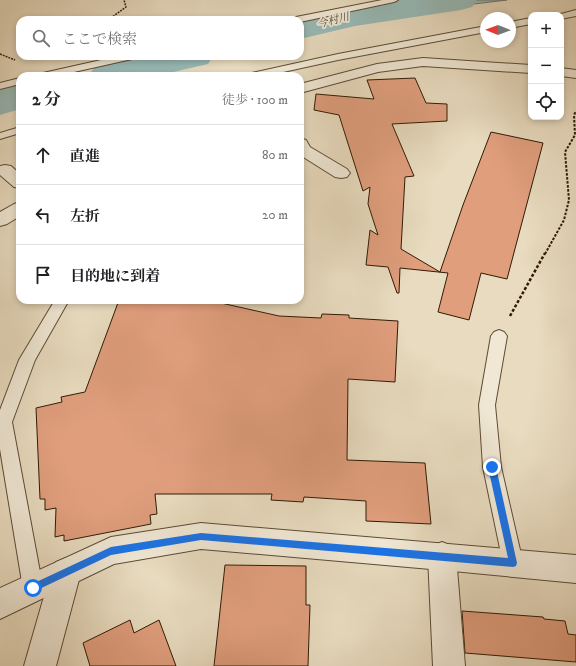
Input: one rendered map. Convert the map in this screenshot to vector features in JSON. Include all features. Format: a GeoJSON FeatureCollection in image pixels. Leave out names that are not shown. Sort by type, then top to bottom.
{"type":"FeatureCollection","features":[{"type":"Feature","properties":{"kind":"street"},"geometry":{"type":"LineString","coordinates":[[304,88],[377,68],[424,62],[528,69]]}},
{"type":"Feature","properties":{"kind":"street"},"geometry":{"type":"LineString","coordinates":[[564,72],[576,74]]}},
{"type":"Feature","properties":{"kind":"street"},"geometry":{"type":"LineString","coordinates":[[304,151],[341,173]]}},
{"type":"Feature","properties":{"kind":"street"},"geometry":{"type":"LineString","coordinates":[[5,170],[16,180]]}},
{"type":"Feature","properties":{"kind":"street"},"geometry":{"type":"LineString","coordinates":[[0,220],[16,210]]}},
{"type":"Feature","properties":{"kind":"street"},"geometry":{"type":"LineString","coordinates":[[17,595],[111,551],[201,536],[442,556],[576,569]]}},
{"type":"Feature","properties":{"kind":"street"},"geometry":{"type":"LineString","coordinates":[[442,556],[448,666]]}},
{"type":"Feature","properties":{"kind":"street"},"geometry":{"type":"LineString","coordinates":[[40,666],[66,572]]}},
{"type":"Feature","properties":{"kind":"lane"},"geometry":{"type":"LineString","coordinates":[[304,18],[394,0]]}},
{"type":"Feature","properties":{"kind":"lane"},"geometry":{"type":"LineString","coordinates":[[564,15],[576,12]]}},
{"type":"Feature","properties":{"kind":"lane"},"geometry":{"type":"LineString","coordinates":[[516,24],[528,22]]}},
{"type":"Feature","properties":{"kind":"lane"},"geometry":{"type":"LineString","coordinates":[[269,72],[338,56],[480,30]]}},
{"type":"Feature","properties":{"kind":"lane"},"geometry":{"type":"LineString","coordinates":[[61,72],[114,60]]}},
{"type":"Feature","properties":{"kind":"lane"},"geometry":{"type":"LineString","coordinates":[[0,86],[16,82]]}},
{"type":"Feature","properties":{"kind":"lane"},"geometry":{"type":"LineString","coordinates":[[0,136],[16,131]]}},
{"type":"Feature","properties":{"kind":"lane"},"geometry":{"type":"LineString","coordinates":[[17,595],[2,417],[27,360],[60,304]]}},
{"type":"Feature","properties":{"kind":"lane"},"geometry":{"type":"LineString","coordinates":[[499,336],[487,405],[492,467],[513,563]]}},
{"type":"Feature","properties":{"kind":"path"},"geometry":{"type":"LineString","coordinates":[[114,16],[126,7],[124,0]]}},
{"type":"Feature","properties":{"kind":"path"},"geometry":{"type":"LineString","coordinates":[[499,336],[564,220],[569,200],[565,152],[576,135],[574,115],[576,111]]}},
{"type":"Feature","properties":{"kind":"water"},"geometry":{"type":"Polygon","coordinates":[[[507,0],[326,22],[416,1],[507,0]]]}},
{"type":"Feature","properties":{"kind":"building"},"geometry":{"type":"Polygon","coordinates":[[[415,78],[426,103],[447,104],[447,121],[392,124],[414,176],[405,177],[401,249],[440,272],[463,205],[491,132],[543,143],[507,279],[481,273],[469,320],[438,312],[448,273],[400,268],[399,293],[397,293],[388,267],[366,265],[370,230],[378,235],[368,204],[370,187],[363,191],[339,115],[314,110],[316,94],[374,99],[367,80],[415,78]]]}},
{"type":"Feature","properties":{"kind":"building"},"geometry":{"type":"Polygon","coordinates":[[[118,304],[225,304],[279,316],[321,318],[322,314],[349,315],[349,318],[398,321],[395,382],[348,379],[347,460],[425,463],[431,524],[366,521],[366,501],[304,497],[303,502],[271,500],[272,494],[155,494],[157,514],[150,515],[151,524],[64,541],[64,535],[55,537],[56,508],[45,510],[45,499],[40,499],[36,408],[62,402],[61,397],[85,392],[118,304]]]}},
{"type":"Feature","properties":{"kind":"building"},"geometry":{"type":"Polygon","coordinates":[[[225,565],[306,566],[306,605],[310,605],[308,666],[214,666],[225,565]]]}},
{"type":"Feature","properties":{"kind":"building"},"geometry":{"type":"Polygon","coordinates":[[[462,611],[543,617],[544,619],[565,621],[568,634],[576,635],[576,662],[465,653],[462,611]]]}},
{"type":"Feature","properties":{"kind":"building"},"geometry":{"type":"Polygon","coordinates":[[[130,620],[134,633],[159,620],[176,666],[90,666],[83,643],[130,620]]]}},
{"type":"Feature","properties":{"kind":"waterway","name":"今村川"},"geometry":{"type":"LineString","coordinates":[[304,28],[355,16],[461,0]]}},
{"type":"Feature","properties":{"kind":"waterway","name":"今村川"},"geometry":{"type":"LineString","coordinates":[[125,72],[177,60]]}},
{"type":"Feature","properties":{"kind":"waterway","name":"今村川"},"geometry":{"type":"LineString","coordinates":[[0,103],[16,97]]}},
{"type":"Feature","properties":{"kind":"route"},"geometry":{"type":"LineString","coordinates":[[33,588],[111,551],[201,536],[513,563],[492,467]]}}]}
